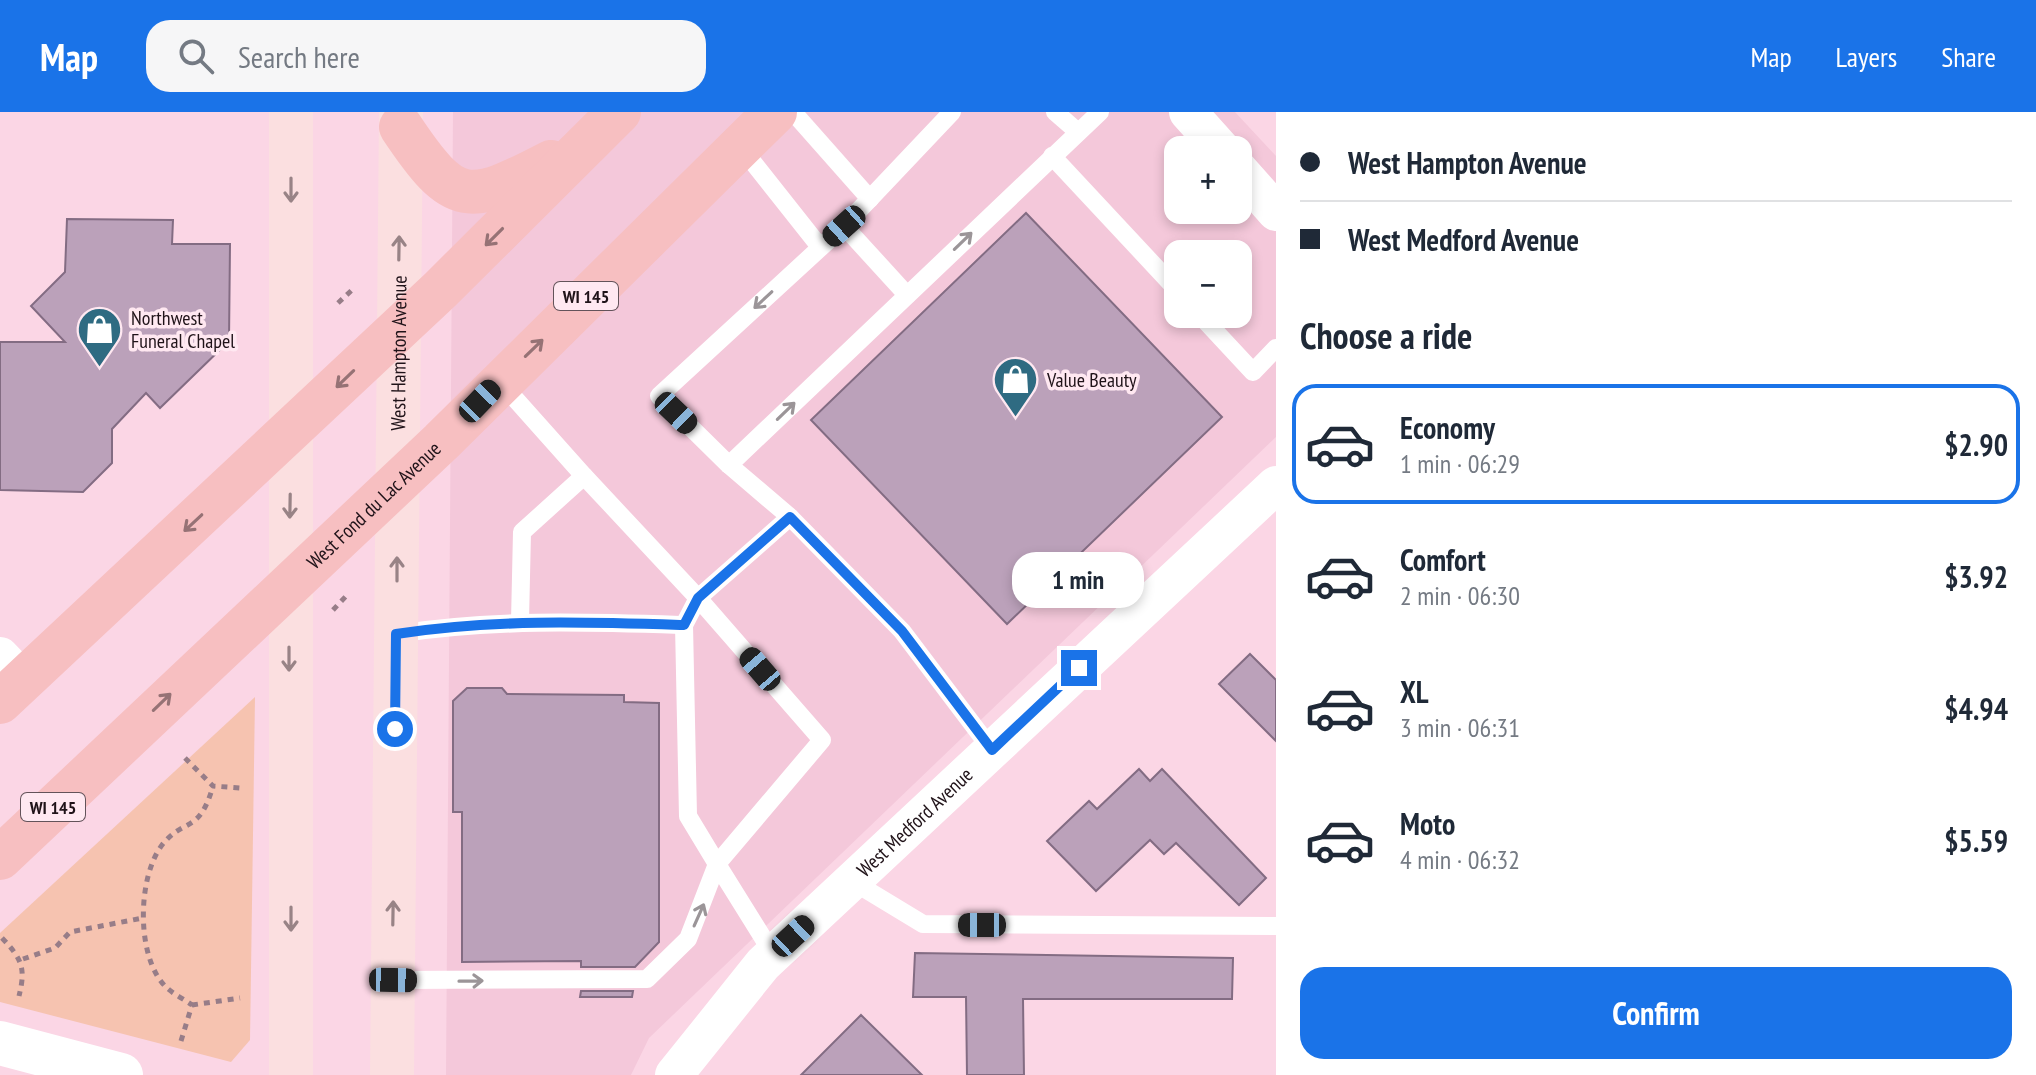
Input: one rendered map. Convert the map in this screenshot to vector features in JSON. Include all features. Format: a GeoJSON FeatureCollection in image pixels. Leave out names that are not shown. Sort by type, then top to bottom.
{"type":"FeatureCollection","features":[{"type":"Feature","properties":{"kind":"main road"},"geometry":{"type":"LineString","coordinates":[[291,112],[291,1075]]}},
{"type":"Feature","properties":{"kind":"main road"},"geometry":{"type":"LineString","coordinates":[[8,680],[291,432],[619,112]]}},
{"type":"Feature","properties":{"kind":"main road","name":"West Fond du Lac Avenue"},"geometry":{"type":"LineString","coordinates":[[0,858],[397,479],[441,442],[499,381],[775,112]]}},
{"type":"Feature","properties":{"kind":"main road"},"geometry":{"type":"LineString","coordinates":[[401,120],[429,169],[443,181],[471,194],[499,189],[589,142]]}},
{"type":"Feature","properties":{"kind":"main road","name":"West Hampton Avenue"},"geometry":{"type":"LineString","coordinates":[[392,1075],[401,120]]}},
{"type":"Feature","properties":{"kind":"street"},"geometry":{"type":"LineString","coordinates":[[1252,185],[1276,212]]}},
{"type":"Feature","properties":{"kind":"street","name":"West Medford Avenue"},"geometry":{"type":"LineString","coordinates":[[674,1075],[773,954],[1276,485]]}},
{"type":"Feature","properties":{"kind":"street"},"geometry":{"type":"LineString","coordinates":[[10,1051],[121,1075]]}},
{"type":"Feature","properties":{"kind":"lane"},"geometry":{"type":"LineString","coordinates":[[793,112],[870,199]]}},
{"type":"Feature","properties":{"kind":"lane"},"geometry":{"type":"LineString","coordinates":[[952,112],[844,226],[659,396],[729,465],[790,517],[902,631],[992,750]]}},
{"type":"Feature","properties":{"kind":"lane"},"geometry":{"type":"LineString","coordinates":[[1055,112],[1078,132]]}},
{"type":"Feature","properties":{"kind":"lane"},"geometry":{"type":"LineString","coordinates":[[729,465],[1100,112]]}},
{"type":"Feature","properties":{"kind":"lane"},"geometry":{"type":"LineString","coordinates":[[740,146],[820,247]]}},
{"type":"Feature","properties":{"kind":"lane"},"geometry":{"type":"LineString","coordinates":[[1052,156],[1164,276]]}},
{"type":"Feature","properties":{"kind":"lane"},"geometry":{"type":"LineString","coordinates":[[844,226],[907,295]]}},
{"type":"Feature","properties":{"kind":"lane"},"geometry":{"type":"LineString","coordinates":[[1212,328],[1253,372],[1276,348]]}},
{"type":"Feature","properties":{"kind":"lane"},"geometry":{"type":"LineString","coordinates":[[393,980],[647,979],[688,939],[717,864],[822,740],[698,598],[499,381]]}},
{"type":"Feature","properties":{"kind":"lane"},"geometry":{"type":"LineString","coordinates":[[520,621],[522,532],[584,476]]}},
{"type":"Feature","properties":{"kind":"lane"},"geometry":{"type":"LineString","coordinates":[[773,954],[688,816],[684,625],[698,598],[790,517]]}},
{"type":"Feature","properties":{"kind":"lane"},"geometry":{"type":"LineString","coordinates":[[396,634],[473,623],[520,621],[684,625]]}},
{"type":"Feature","properties":{"kind":"lane"},"geometry":{"type":"LineString","coordinates":[[852,881],[923,924],[1276,926]]}},
{"type":"Feature","properties":{"kind":"path"},"geometry":{"type":"LineString","coordinates":[[338,303],[353,289]]}},
{"type":"Feature","properties":{"kind":"path"},"geometry":{"type":"LineString","coordinates":[[333,610],[349,593]]}},
{"type":"Feature","properties":{"kind":"path"},"geometry":{"type":"LineString","coordinates":[[185,758],[213,786],[240,788]]}},
{"type":"Feature","properties":{"kind":"path"},"geometry":{"type":"LineString","coordinates":[[213,786],[201,815],[163,844],[152,865],[143,918],[144,935],[153,966],[165,987],[192,1005],[240,998]]}},
{"type":"Feature","properties":{"kind":"path"},"geometry":{"type":"LineString","coordinates":[[23,959],[55,948],[70,932],[143,918]]}},
{"type":"Feature","properties":{"kind":"path"},"geometry":{"type":"LineString","coordinates":[[2,938],[23,959],[24,975],[19,996]]}},
{"type":"Feature","properties":{"kind":"path"},"geometry":{"type":"LineString","coordinates":[[181,1041],[192,1005]]}},
{"type":"Feature","properties":{"kind":"shaded area"},"geometry":{"type":"Polygon","coordinates":[[[453,112],[1235,112],[1276,156],[1276,437],[649,1038],[631,1075],[446,1075],[453,112]]]}},
{"type":"Feature","properties":{"kind":"shaded area"},"geometry":{"type":"Polygon","coordinates":[[[255,697],[250,1040],[231,1062],[0,1002],[0,933],[255,697]]]}},
{"type":"Feature","properties":{"kind":"building","name":"Value Beauty"},"geometry":{"type":"Polygon","coordinates":[[[1026,213],[1222,417],[1007,624],[811,420],[1026,213]]]}},
{"type":"Feature","properties":{"kind":"building","name":"Northwest Funeral Chapel"},"geometry":{"type":"Polygon","coordinates":[[[67,219],[173,220],[172,244],[230,244],[229,341],[160,408],[146,393],[112,429],[112,463],[83,492],[0,490],[0,342],[65,342],[31,306],[65,272],[67,219]]]}},
{"type":"Feature","properties":{"kind":"building"},"geometry":{"type":"Polygon","coordinates":[[[1250,654],[1276,680],[1276,741],[1219,684],[1250,654]]]}},
{"type":"Feature","properties":{"kind":"building"},"geometry":{"type":"Polygon","coordinates":[[[467,688],[502,688],[507,694],[624,695],[624,702],[659,703],[659,942],[635,967],[581,967],[581,961],[462,962],[462,812],[453,812],[453,701],[467,688]]]}},
{"type":"Feature","properties":{"kind":"building"},"geometry":{"type":"Polygon","coordinates":[[[1139,769],[1150,781],[1162,769],[1266,878],[1239,905],[1176,843],[1164,854],[1150,840],[1096,891],[1047,841],[1089,801],[1097,809],[1139,769]]]}},
{"type":"Feature","properties":{"kind":"building"},"geometry":{"type":"Polygon","coordinates":[[[915,953],[1233,958],[1232,999],[1023,999],[1024,1075],[967,1075],[966,997],[913,997],[915,953]]]}},
{"type":"Feature","properties":{"kind":"building"},"geometry":{"type":"Polygon","coordinates":[[[581,991],[633,991],[632,997],[580,997],[581,991]]]}},
{"type":"Feature","properties":{"kind":"building"},"geometry":{"type":"Polygon","coordinates":[[[861,1015],[922,1075],[801,1075],[861,1015]]]}},
{"type":"Feature","properties":{"kind":"place","name":"Northwest Funeral Chapel"},"geometry":{"type":"Point","coordinates":[100,369]}},
{"type":"Feature","properties":{"kind":"place","name":"Value Beauty"},"geometry":{"type":"Point","coordinates":[1016,419]}},
{"type":"Feature","properties":{"kind":"route"},"geometry":{"type":"LineString","coordinates":[[395,729],[396,634],[473,623],[520,621],[684,625],[698,598],[790,517],[902,631],[992,750],[1079,668]]}}]}
